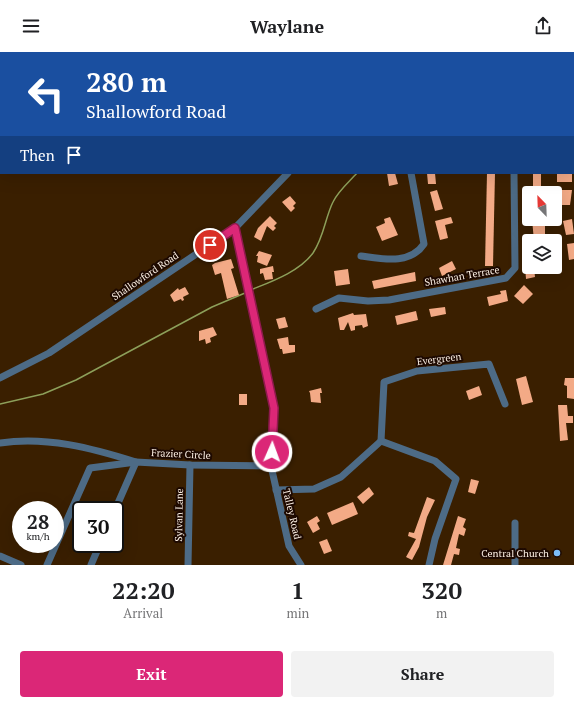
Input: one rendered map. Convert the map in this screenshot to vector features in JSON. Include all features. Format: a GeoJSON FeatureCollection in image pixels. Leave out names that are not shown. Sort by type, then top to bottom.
{"type":"FeatureCollection","features":[{"type":"Feature","properties":{"kind":"street","name":"Shallowford Road"},"geometry":{"type":"LineString","coordinates":[[0,378],[49,353],[235,228],[287,174]]}},
{"type":"Feature","properties":{"kind":"street"},"geometry":{"type":"LineString","coordinates":[[361,256],[404,258],[418,252],[424,244],[411,174]]}},
{"type":"Feature","properties":{"kind":"street","name":"Shawhan Terrace"},"geometry":{"type":"LineString","coordinates":[[316,309],[339,298],[368,302],[389,300],[506,278],[515,268],[514,174]]}},
{"type":"Feature","properties":{"kind":"street","name":"Talley Road"},"geometry":{"type":"LineString","coordinates":[[235,228],[274,408],[271,466],[289,546],[301,565]]}},
{"type":"Feature","properties":{"kind":"street","name":"Evergreen"},"geometry":{"type":"LineString","coordinates":[[381,441],[384,382],[417,371],[489,364],[505,404]]}},
{"type":"Feature","properties":{"kind":"street"},"geometry":{"type":"LineString","coordinates":[[276,490],[314,489],[341,477],[381,441],[435,461],[456,479],[435,540],[429,565]]}},
{"type":"Feature","properties":{"kind":"street"},"geometry":{"type":"LineString","coordinates":[[0,443],[42,442],[83,446],[136,462],[119,501]]}},
{"type":"Feature","properties":{"kind":"street","name":"Frazier Circle"},"geometry":{"type":"LineString","coordinates":[[47,565],[90,468],[136,462],[190,465],[271,466]]}},
{"type":"Feature","properties":{"kind":"street","name":"Sylvan Lane"},"geometry":{"type":"LineString","coordinates":[[188,565],[190,465]]}},
{"type":"Feature","properties":{"kind":"street"},"geometry":{"type":"LineString","coordinates":[[515,524],[515,565]]}},
{"type":"Feature","properties":{"kind":"street"},"geometry":{"type":"LineString","coordinates":[[91,565],[96,553]]}},
{"type":"Feature","properties":{"kind":"street"},"geometry":{"type":"LineString","coordinates":[[0,556],[21,565]]}},
{"type":"Feature","properties":{"kind":"building"},"geometry":{"type":"Polygon","coordinates":[[[387,174],[395,174],[398,184],[389,186],[387,174]]]}},
{"type":"Feature","properties":{"kind":"building"},"geometry":{"type":"Polygon","coordinates":[[[427,174],[435,174],[436,184],[428,184],[427,174]]]}},
{"type":"Feature","properties":{"kind":"building"},"geometry":{"type":"Polygon","coordinates":[[[487,174],[495,174],[493,266],[485,266],[487,174]]]}},
{"type":"Feature","properties":{"kind":"building"},"geometry":{"type":"Polygon","coordinates":[[[533,174],[541,174],[541,186],[533,186],[533,174]]]}},
{"type":"Feature","properties":{"kind":"building"},"geometry":{"type":"Polygon","coordinates":[[[557,174],[572,174],[572,182],[557,182],[557,174]]]}},
{"type":"Feature","properties":{"kind":"building"},"geometry":{"type":"Polygon","coordinates":[[[437,190],[443,209],[435,211],[430,192],[437,190]]]}},
{"type":"Feature","properties":{"kind":"building"},"geometry":{"type":"Polygon","coordinates":[[[562,190],[572,190],[570,205],[562,205],[562,190]]]}},
{"type":"Feature","properties":{"kind":"building"},"geometry":{"type":"Polygon","coordinates":[[[290,196],[296,203],[293,206],[295,208],[291,212],[282,202],[290,196]]]}},
{"type":"Feature","properties":{"kind":"building"},"geometry":{"type":"Polygon","coordinates":[[[270,216],[277,223],[274,226],[276,228],[273,231],[267,226],[261,241],[254,237],[258,228],[270,216]]]}},
{"type":"Feature","properties":{"kind":"building"},"geometry":{"type":"Polygon","coordinates":[[[390,217],[398,235],[382,241],[376,227],[385,223],[384,219],[390,217]]]}},
{"type":"Feature","properties":{"kind":"building"},"geometry":{"type":"Polygon","coordinates":[[[451,217],[453,223],[445,225],[448,238],[440,240],[435,221],[451,217]]]}},
{"type":"Feature","properties":{"kind":"building"},"geometry":{"type":"Polygon","coordinates":[[[572,219],[574,234],[566,235],[563,221],[572,219]]]}},
{"type":"Feature","properties":{"kind":"building"},"geometry":{"type":"Polygon","coordinates":[[[533,226],[545,226],[545,234],[533,234],[533,226]]]}},
{"type":"Feature","properties":{"kind":"building"},"geometry":{"type":"Polygon","coordinates":[[[574,243],[574,259],[569,260],[567,244],[574,243]]]}},
{"type":"Feature","properties":{"kind":"building"},"geometry":{"type":"Polygon","coordinates":[[[259,251],[272,255],[267,266],[257,262],[258,256],[256,256],[259,251]]]}},
{"type":"Feature","properties":{"kind":"building"},"geometry":{"type":"Polygon","coordinates":[[[231,259],[234,268],[231,269],[239,295],[227,299],[221,273],[215,275],[212,265],[231,259]]]}},
{"type":"Feature","properties":{"kind":"building"},"geometry":{"type":"Polygon","coordinates":[[[452,261],[456,269],[442,276],[439,268],[452,261]]]}},
{"type":"Feature","properties":{"kind":"building"},"geometry":{"type":"Polygon","coordinates":[[[273,266],[273,279],[265,280],[263,273],[260,274],[260,269],[273,266]]]}},
{"type":"Feature","properties":{"kind":"building"},"geometry":{"type":"Polygon","coordinates":[[[348,269],[350,284],[336,286],[334,271],[348,269]]]}},
{"type":"Feature","properties":{"kind":"building"},"geometry":{"type":"Polygon","coordinates":[[[415,272],[416,281],[374,289],[372,281],[415,272]]]}},
{"type":"Feature","properties":{"kind":"building"},"geometry":{"type":"Polygon","coordinates":[[[526,274],[535,274],[535,277],[526,279],[526,274]]]}},
{"type":"Feature","properties":{"kind":"building"},"geometry":{"type":"Polygon","coordinates":[[[524,285],[533,294],[523,304],[514,296],[524,285]]]}},
{"type":"Feature","properties":{"kind":"building"},"geometry":{"type":"Polygon","coordinates":[[[185,287],[189,294],[183,297],[184,300],[182,301],[181,299],[174,302],[170,295],[178,288],[179,290],[185,287]]]}},
{"type":"Feature","properties":{"kind":"building"},"geometry":{"type":"Polygon","coordinates":[[[506,290],[508,301],[489,306],[487,297],[501,294],[500,291],[506,290]]]}},
{"type":"Feature","properties":{"kind":"building"},"geometry":{"type":"Polygon","coordinates":[[[445,307],[446,314],[431,317],[429,309],[445,307]]]}},
{"type":"Feature","properties":{"kind":"building"},"geometry":{"type":"Polygon","coordinates":[[[416,311],[418,320],[397,325],[395,316],[416,311]]]}},
{"type":"Feature","properties":{"kind":"building"},"geometry":{"type":"Polygon","coordinates":[[[353,313],[354,315],[366,314],[368,326],[363,328],[362,325],[355,326],[355,330],[351,331],[348,322],[344,330],[340,330],[338,318],[353,313]]]}},
{"type":"Feature","properties":{"kind":"building"},"geometry":{"type":"Polygon","coordinates":[[[285,317],[288,327],[279,329],[276,319],[285,317]]]}},
{"type":"Feature","properties":{"kind":"building"},"geometry":{"type":"Polygon","coordinates":[[[213,327],[217,335],[210,338],[211,342],[206,344],[205,339],[199,341],[199,331],[213,327]]]}},
{"type":"Feature","properties":{"kind":"building"},"geometry":{"type":"Polygon","coordinates":[[[288,337],[289,345],[295,345],[295,352],[283,354],[277,339],[288,337]]]}},
{"type":"Feature","properties":{"kind":"building"},"geometry":{"type":"Polygon","coordinates":[[[526,376],[533,402],[522,405],[516,379],[526,376]]]}},
{"type":"Feature","properties":{"kind":"building"},"geometry":{"type":"Polygon","coordinates":[[[565,378],[574,378],[574,399],[567,398],[567,386],[564,385],[565,378]]]}},
{"type":"Feature","properties":{"kind":"building"},"geometry":{"type":"Polygon","coordinates":[[[479,386],[482,395],[469,400],[466,391],[479,386]]]}},
{"type":"Feature","properties":{"kind":"building"},"geometry":{"type":"Polygon","coordinates":[[[321,388],[321,403],[311,402],[309,391],[321,388]]]}},
{"type":"Feature","properties":{"kind":"building"},"geometry":{"type":"Polygon","coordinates":[[[239,394],[247,394],[247,405],[239,405],[239,394]]]}},
{"type":"Feature","properties":{"kind":"building"},"geometry":{"type":"Polygon","coordinates":[[[558,405],[567,405],[568,416],[573,416],[573,423],[566,423],[568,440],[560,441],[558,405]]]}},
{"type":"Feature","properties":{"kind":"building"},"geometry":{"type":"Polygon","coordinates":[[[471,479],[479,481],[475,494],[468,492],[471,479]]]}},
{"type":"Feature","properties":{"kind":"building"},"geometry":{"type":"Polygon","coordinates":[[[369,487],[374,494],[363,504],[357,497],[369,487]]]}},
{"type":"Feature","properties":{"kind":"building"},"geometry":{"type":"Polygon","coordinates":[[[427,497],[435,500],[427,517],[419,547],[412,560],[406,557],[416,539],[408,536],[409,532],[414,533],[427,497]]]}},
{"type":"Feature","properties":{"kind":"building"},"geometry":{"type":"Polygon","coordinates":[[[353,502],[358,514],[332,525],[327,513],[353,502]]]}},
{"type":"Feature","properties":{"kind":"building"},"geometry":{"type":"Polygon","coordinates":[[[317,516],[320,521],[317,523],[320,529],[313,533],[307,522],[317,516]]]}},
{"type":"Feature","properties":{"kind":"building"},"geometry":{"type":"Polygon","coordinates":[[[458,516],[466,519],[463,527],[466,529],[464,536],[459,534],[456,548],[460,549],[459,555],[454,554],[451,565],[443,565],[458,516]]]}},
{"type":"Feature","properties":{"kind":"building"},"geometry":{"type":"Polygon","coordinates":[[[327,539],[332,551],[324,554],[319,542],[327,539]]]}},
{"type":"Feature","properties":{"kind":"waterway"},"geometry":{"type":"LineString","coordinates":[[253,289],[286,275],[308,259],[320,241],[330,208],[335,198],[356,174]]}},
{"type":"Feature","properties":{"kind":"waterway"},"geometry":{"type":"LineString","coordinates":[[0,404],[43,394],[76,380],[212,307],[245,293]]}},
{"type":"Feature","properties":{"kind":"place","name":"Central Church"},"geometry":{"type":"Point","coordinates":[557,553]}},
{"type":"Feature","properties":{"kind":"route"},"geometry":{"type":"LineString","coordinates":[[210,245],[235,228],[274,408],[272,452]]}}]}
